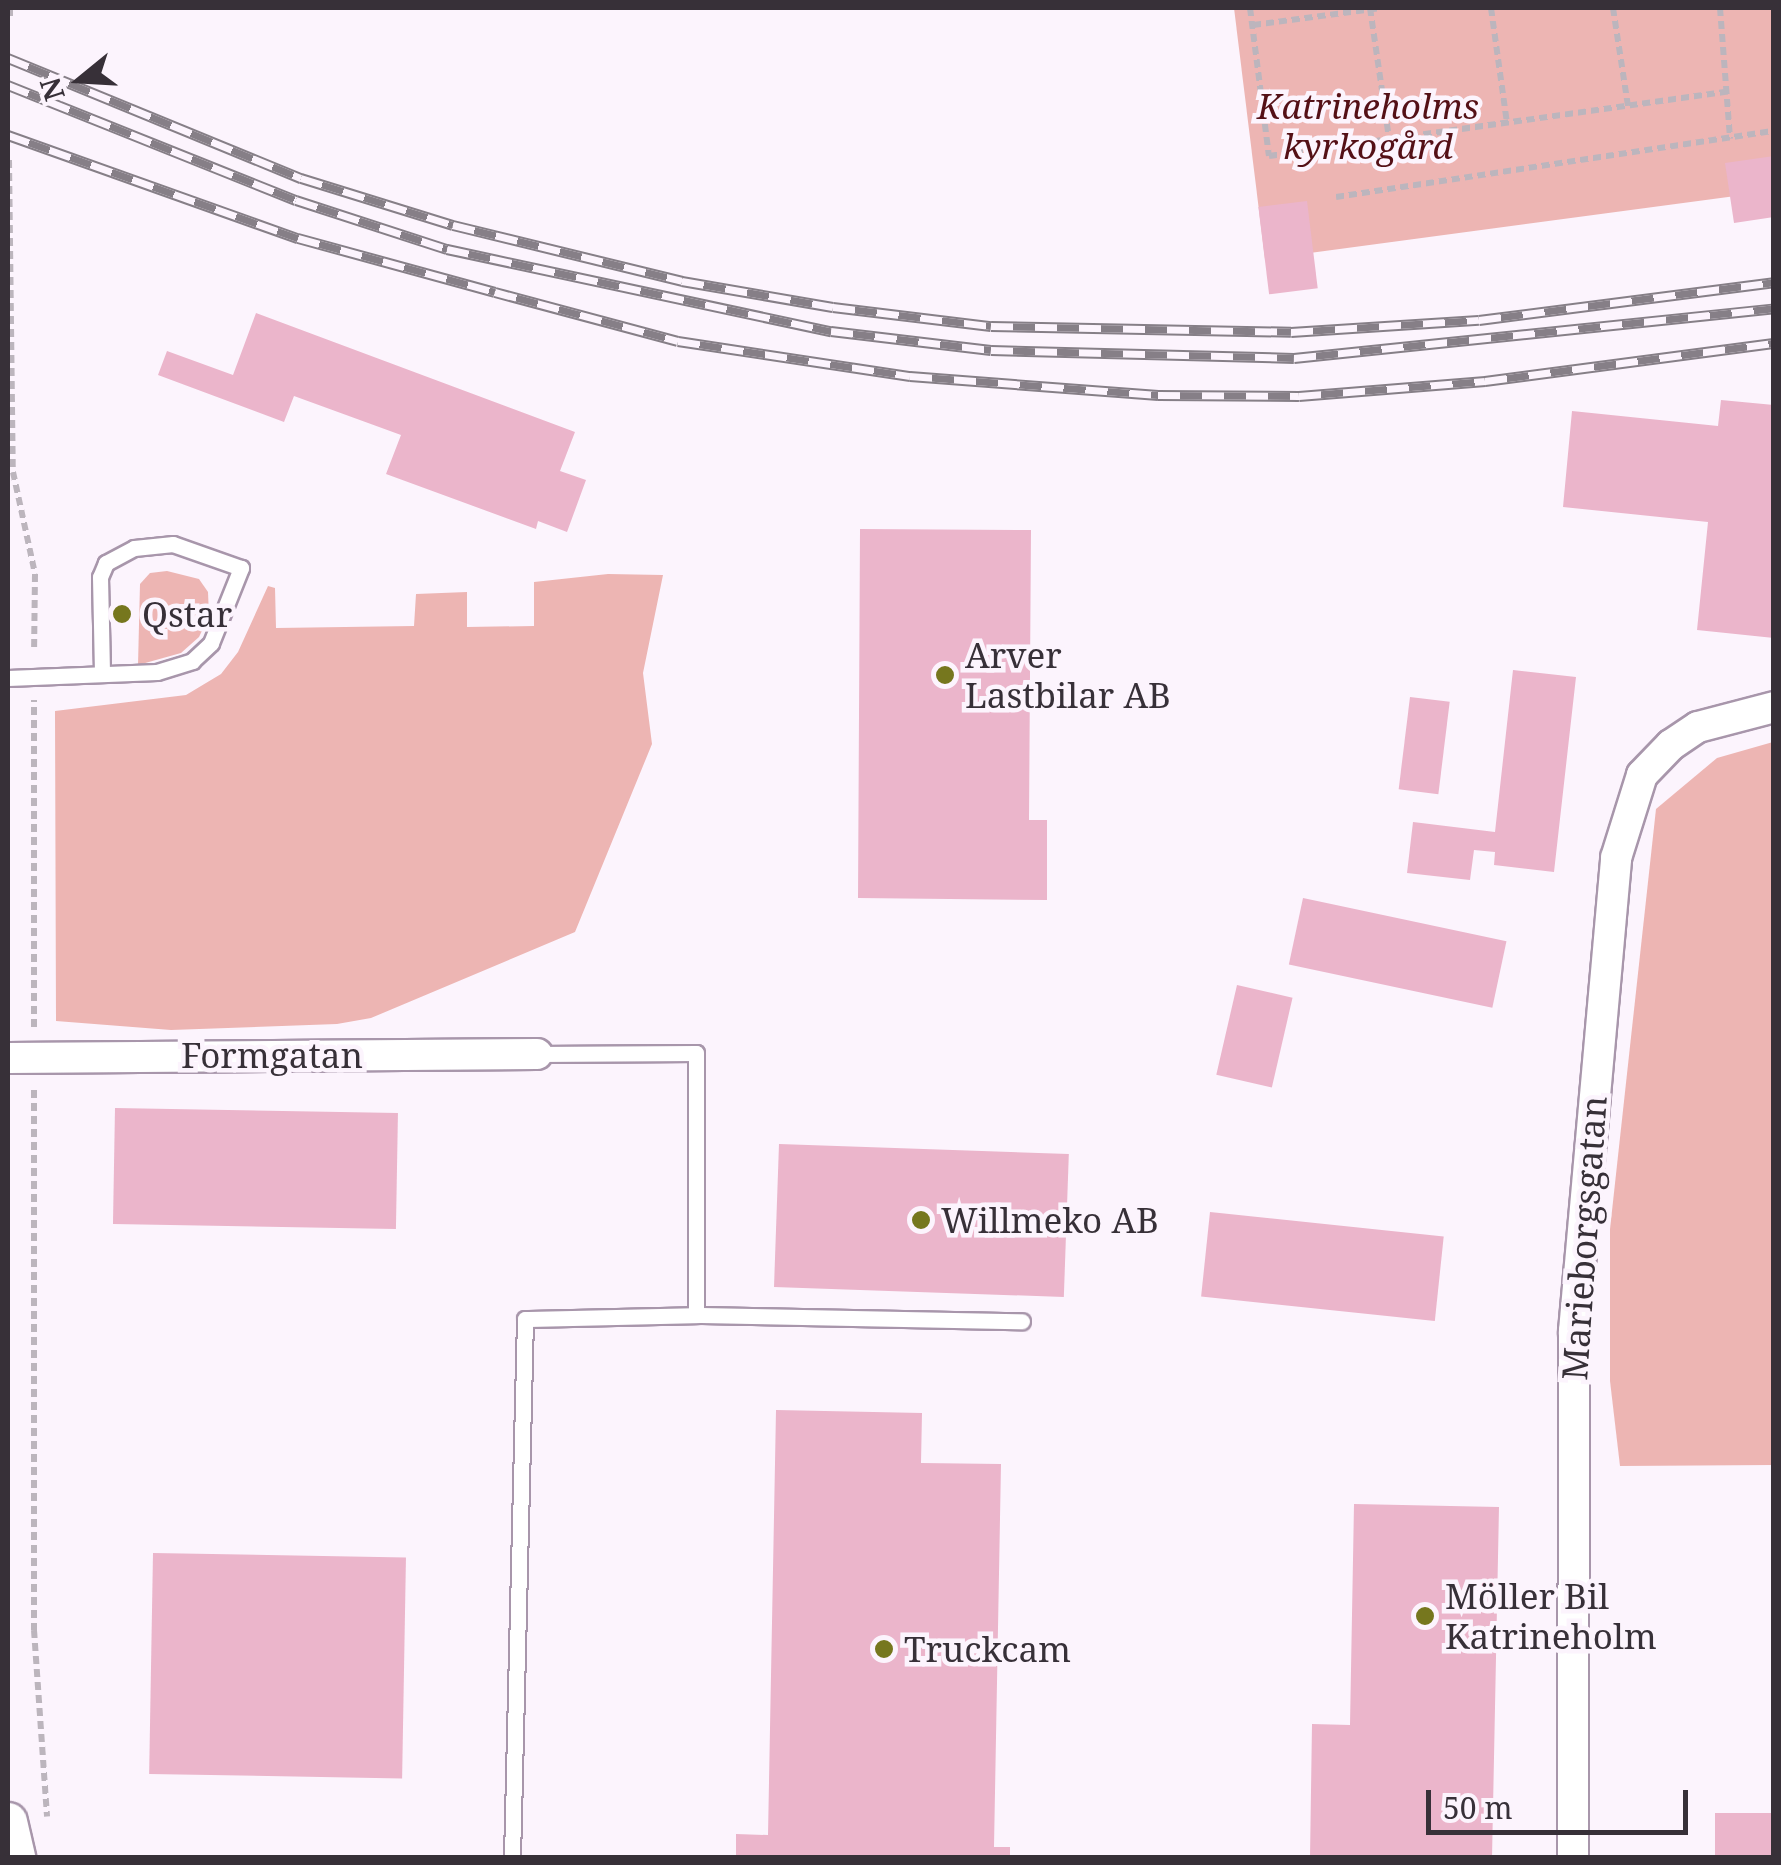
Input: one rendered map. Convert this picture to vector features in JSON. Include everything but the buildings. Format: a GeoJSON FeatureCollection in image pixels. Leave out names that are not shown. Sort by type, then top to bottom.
{"type":"FeatureCollection","features":[{"type":"Feature","properties":{"kind":"street","name":"Marieborgsgatan"},"geometry":{"type":"LineString","coordinates":[[1573,1858],[1574,1331],[1616,858],[1642,775],[1671,745],[1698,727],[1774,707]]}},
{"type":"Feature","properties":{"kind":"street","name":"Formgatan"},"geometry":{"type":"LineString","coordinates":[[21,1057],[537,1054]]}},
{"type":"Feature","properties":{"kind":"street"},"geometry":{"type":"LineString","coordinates":[[8,1822],[16,1858]]}},
{"type":"Feature","properties":{"kind":"lane"},"geometry":{"type":"LineString","coordinates":[[8,678],[156,672],[192,661],[211,643],[241,568],[173,544],[134,548],[106,563],[100,576],[102,674]]}},
{"type":"Feature","properties":{"kind":"lane"},"geometry":{"type":"LineString","coordinates":[[537,1054],[696,1053],[696,1314]]}},
{"type":"Feature","properties":{"kind":"lane"},"geometry":{"type":"LineString","coordinates":[[512,1858],[524,1319],[696,1314],[1022,1321]]}},
{"type":"Feature","properties":{"kind":"path"},"geometry":{"type":"LineString","coordinates":[[10,8],[10,17]]}},
{"type":"Feature","properties":{"kind":"path"},"geometry":{"type":"LineString","coordinates":[[1250,8],[1269,156],[1731,91]]}},
{"type":"Feature","properties":{"kind":"path"},"geometry":{"type":"LineString","coordinates":[[1370,8],[1389,140]]}},
{"type":"Feature","properties":{"kind":"path"},"geometry":{"type":"LineString","coordinates":[[1252,25],[1381,8]]}},
{"type":"Feature","properties":{"kind":"path"},"geometry":{"type":"LineString","coordinates":[[1491,8],[1507,123]]}},
{"type":"Feature","properties":{"kind":"path"},"geometry":{"type":"LineString","coordinates":[[1614,8],[1628,106]]}},
{"type":"Feature","properties":{"kind":"path"},"geometry":{"type":"LineString","coordinates":[[1720,8],[1731,91],[1730,139]]}},
{"type":"Feature","properties":{"kind":"path"},"geometry":{"type":"LineString","coordinates":[[1336,197],[1774,131]]}},
{"type":"Feature","properties":{"kind":"path"},"geometry":{"type":"LineString","coordinates":[[10,160],[12,472],[35,574],[21,1057],[34,1630],[50,1838]]}},
{"type":"Feature","properties":{"kind":"green space","name":"Katrineholms kyrkogård"},"geometry":{"type":"Polygon","coordinates":[[[1234,8],[1773,8],[1773,191],[1265,259],[1234,8]]]}},
{"type":"Feature","properties":{"kind":"green space"},"geometry":{"type":"Polygon","coordinates":[[[167,571],[199,579],[208,592],[209,616],[199,637],[181,653],[138,665],[140,584],[150,573],[167,571]]]}},
{"type":"Feature","properties":{"kind":"green space"},"geometry":{"type":"Polygon","coordinates":[[[608,574],[663,575],[643,673],[652,744],[575,932],[371,1018],[337,1024],[171,1030],[56,1021],[55,711],[186,695],[221,674],[238,652],[268,586],[275,588],[276,628],[414,626],[416,594],[467,592],[467,627],[534,626],[534,582],[608,574]]]}},
{"type":"Feature","properties":{"kind":"green space"},"geometry":{"type":"Polygon","coordinates":[[[1773,742],[1773,1465],[1620,1466],[1610,1381],[1610,1229],[1656,809],[1717,758],[1773,742]]]}},
{"type":"Feature","properties":{"kind":"railway"},"geometry":{"type":"LineString","coordinates":[[8,58],[301,178],[453,225],[682,281],[833,307],[991,326],[1291,332],[1479,320],[1774,282]]}},
{"type":"Feature","properties":{"kind":"railway"},"geometry":{"type":"LineString","coordinates":[[8,85],[296,200],[447,249],[831,331],[991,350],[1294,358],[1774,308]]}},
{"type":"Feature","properties":{"kind":"railway"},"geometry":{"type":"LineString","coordinates":[[8,135],[298,238],[678,341],[910,376],[1158,395],[1299,396],[1485,381],[1774,343]]}},
{"type":"Feature","properties":{"kind":"place","name":"Qstar"},"geometry":{"type":"Point","coordinates":[122,614]}},
{"type":"Feature","properties":{"kind":"place","name":"Arver Lastbilar AB"},"geometry":{"type":"Point","coordinates":[945,675]}},
{"type":"Feature","properties":{"kind":"place","name":"Willmeko AB"},"geometry":{"type":"Point","coordinates":[921,1220]}},
{"type":"Feature","properties":{"kind":"place","name":"Möller Bil Katrineholm"},"geometry":{"type":"Point","coordinates":[1425,1616]}},
{"type":"Feature","properties":{"kind":"place","name":"Truckcam"},"geometry":{"type":"Point","coordinates":[884,1649]}}]}
